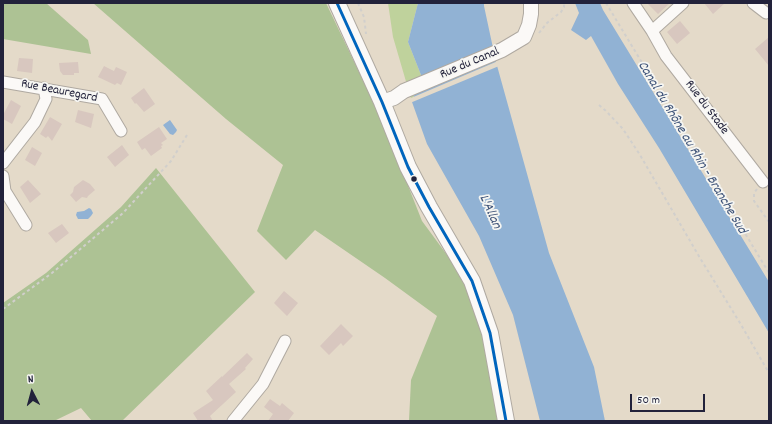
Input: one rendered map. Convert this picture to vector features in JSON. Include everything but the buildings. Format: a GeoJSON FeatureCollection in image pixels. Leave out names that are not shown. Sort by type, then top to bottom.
{"type":"FeatureCollection","features":[{"type":"Feature","properties":{"kind":"main road"},"geometry":{"type":"LineString","coordinates":[[336,3],[382,102],[408,166],[429,207],[472,280],[490,333],[506,421]]}},
{"type":"Feature","properties":{"kind":"street","name":"Rue du Canal"},"geometry":{"type":"LineString","coordinates":[[382,102],[502,50],[524,37],[529,25],[531,3]]}},
{"type":"Feature","properties":{"kind":"street","name":"Rue du Stade"},"geometry":{"type":"LineString","coordinates":[[633,3],[652,31],[666,56],[763,182]]}},
{"type":"Feature","properties":{"kind":"street"},"geometry":{"type":"LineString","coordinates":[[652,31],[682,3]]}},
{"type":"Feature","properties":{"kind":"street"},"geometry":{"type":"LineString","coordinates":[[754,3],[766,13]]}},
{"type":"Feature","properties":{"kind":"street","name":"Rue Beauregard"},"geometry":{"type":"LineString","coordinates":[[3,82],[102,99],[121,131]]}},
{"type":"Feature","properties":{"kind":"street"},"geometry":{"type":"LineString","coordinates":[[3,162],[35,122],[46,98],[44,88]]}},
{"type":"Feature","properties":{"kind":"street"},"geometry":{"type":"LineString","coordinates":[[3,176],[5,191],[26,225]]}},
{"type":"Feature","properties":{"kind":"street"},"geometry":{"type":"LineString","coordinates":[[233,421],[263,384],[285,341]]}},
{"type":"Feature","properties":{"kind":"path"},"geometry":{"type":"LineString","coordinates":[[358,3],[364,17],[367,37]]}},
{"type":"Feature","properties":{"kind":"path"},"geometry":{"type":"LineString","coordinates":[[606,3],[769,273]]}},
{"type":"Feature","properties":{"kind":"path"},"geometry":{"type":"LineString","coordinates":[[599,105],[623,129],[640,155],[769,373]]}},
{"type":"Feature","properties":{"kind":"path"},"geometry":{"type":"LineString","coordinates":[[3,309],[52,273],[123,213],[171,161],[188,135]]}},
{"type":"Feature","properties":{"kind":"path"},"geometry":{"type":"LineString","coordinates":[[763,182],[754,193],[754,201],[769,222]]}},
{"type":"Feature","properties":{"kind":"green space"},"geometry":{"type":"Polygon","coordinates":[[[3,3],[46,3],[88,40],[91,54],[3,39],[3,3]]]}},
{"type":"Feature","properties":{"kind":"green space"},"geometry":{"type":"Polygon","coordinates":[[[93,3],[326,3],[382,120],[422,221],[464,278],[482,329],[501,421],[409,421],[411,380],[437,316],[315,230],[286,260],[257,231],[283,165],[226,119],[93,3]]]}},
{"type":"Feature","properties":{"kind":"green space"},"geometry":{"type":"Polygon","coordinates":[[[388,3],[418,3],[408,42],[421,75],[412,102],[393,37],[388,3]]]}},
{"type":"Feature","properties":{"kind":"green space"},"geometry":{"type":"Polygon","coordinates":[[[156,168],[255,292],[122,421],[92,421],[81,408],[54,421],[3,421],[3,303],[46,273],[121,207],[156,168]]]}},
{"type":"Feature","properties":{"kind":"water","name":"L'Allan"},"geometry":{"type":"Polygon","coordinates":[[[418,3],[484,3],[496,62],[549,253],[594,367],[605,421],[540,421],[513,315],[479,236],[427,144],[412,102],[421,75],[408,42],[418,3]]]}},
{"type":"Feature","properties":{"kind":"water"},"geometry":{"type":"Polygon","coordinates":[[[575,3],[600,3],[769,282],[769,333],[659,148],[618,84],[591,36],[586,40],[571,30],[579,13],[575,3]]]}},
{"type":"Feature","properties":{"kind":"water"},"geometry":{"type":"Polygon","coordinates":[[[170,120],[177,130],[173,135],[170,134],[163,125],[170,120]]]}},
{"type":"Feature","properties":{"kind":"water"},"geometry":{"type":"Polygon","coordinates":[[[89,208],[93,213],[88,219],[78,219],[76,215],[77,212],[84,211],[89,208]]]}},
{"type":"Feature","properties":{"kind":"pier"},"geometry":{"type":"Polygon","coordinates":[[[498,61],[499,66],[410,103],[411,98],[498,61]]]}},
{"type":"Feature","properties":{"kind":"transit line"},"geometry":{"type":"LineString","coordinates":[[337,3],[382,102],[408,167],[429,207],[472,281],[490,333],[506,421]]}},
{"type":"Feature","properties":{"kind":"water label","name":"Canal du Rhône au Rhin - Branche Sud"},"geometry":{"type":"Point","coordinates":[691,148]}}]}
